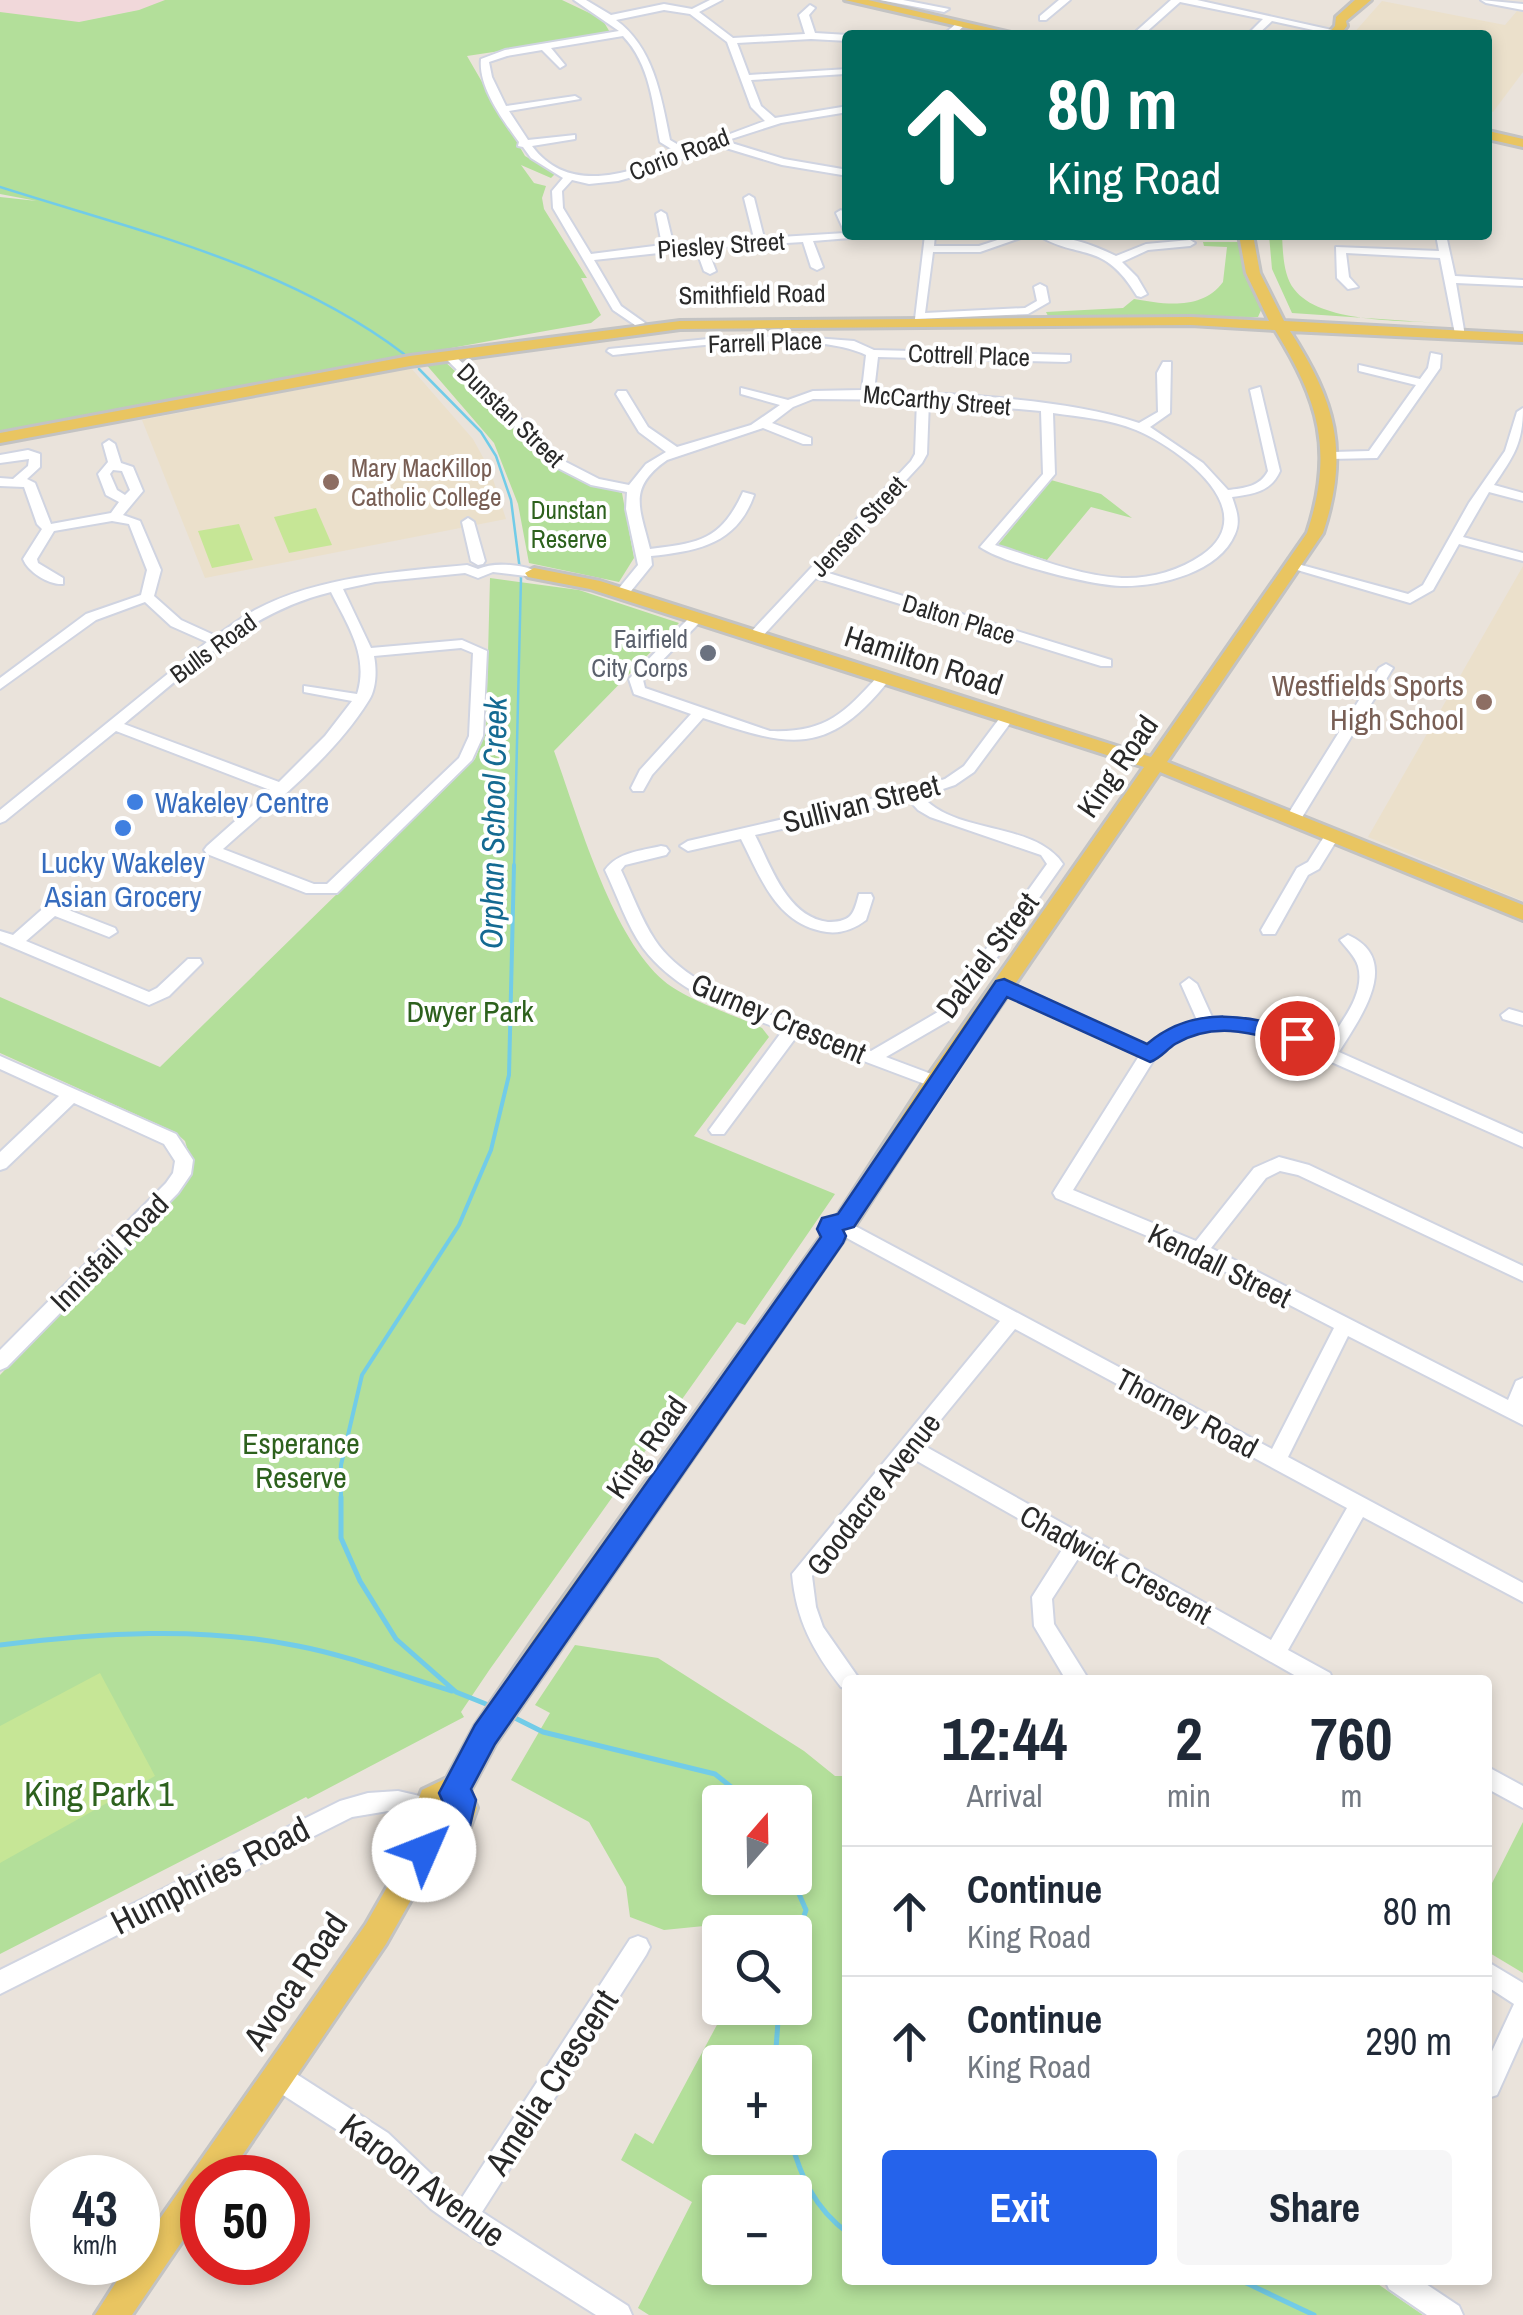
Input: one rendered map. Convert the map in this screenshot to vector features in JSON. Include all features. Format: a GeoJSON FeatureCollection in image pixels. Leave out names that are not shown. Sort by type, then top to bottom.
{"type":"FeatureCollection","features":[{"type":"Feature","properties":{"kind":"main road"},"geometry":{"type":"LineString","coordinates":[[851,0],[990,30]]}},
{"type":"Feature","properties":{"kind":"main road"},"geometry":{"type":"LineString","coordinates":[[1338,30],[1366,8],[1365,0]]}},
{"type":"Feature","properties":{"kind":"main road"},"geometry":{"type":"LineString","coordinates":[[1492,137],[1523,143]]}},
{"type":"Feature","properties":{"kind":"main road","name":"King Road"},"geometry":{"type":"LineString","coordinates":[[511,1696],[844,1230],[936,1082],[1294,567],[1326,505],[1333,456],[1322,403],[1279,324],[1270,316],[1249,265],[1246,240]]}},
{"type":"Feature","properties":{"kind":"main road","name":"King Road"},"geometry":{"type":"LineString","coordinates":[[1261,240],[1265,272],[1282,316],[1279,324]]}},
{"type":"Feature","properties":{"kind":"main road","name":"Smithfield Road"},"geometry":{"type":"LineString","coordinates":[[468,352],[652,328],[753,322],[1002,322],[1030,316]]}},
{"type":"Feature","properties":{"kind":"main road","name":"Smithfield Road"},"geometry":{"type":"LineString","coordinates":[[0,438],[639,323],[738,317],[1030,316],[1279,324],[1523,338]]}},
{"type":"Feature","properties":{"kind":"main road"},"geometry":{"type":"LineString","coordinates":[[840,323],[918,317],[1002,322]]}},
{"type":"Feature","properties":{"kind":"main road"},"geometry":{"type":"LineString","coordinates":[[564,340],[639,323],[753,322]]}},
{"type":"Feature","properties":{"kind":"main road","name":"Hamilton Road"},"geometry":{"type":"LineString","coordinates":[[534,573],[622,593],[1156,765],[1523,914]]}},
{"type":"Feature","properties":{"kind":"main road","name":"Avoca Road"},"geometry":{"type":"LineString","coordinates":[[224,2155],[376,1934],[441,1808],[511,1696]]}},
{"type":"Feature","properties":{"kind":"main road"},"geometry":{"type":"LineString","coordinates":[[112,2315],[180,2217]]}},
{"type":"Feature","properties":{"kind":"street"},"geometry":{"type":"LineString","coordinates":[[580,0],[629,32],[651,68],[665,142],[686,154]]}},
{"type":"Feature","properties":{"kind":"street"},"geometry":{"type":"LineString","coordinates":[[694,12],[716,0]]}},
{"type":"Feature","properties":{"kind":"street"},"geometry":{"type":"LineString","coordinates":[[885,0],[944,9]]}},
{"type":"Feature","properties":{"kind":"street"},"geometry":{"type":"LineString","coordinates":[[1044,18],[1065,0]]}},
{"type":"Feature","properties":{"kind":"street"},"geometry":{"type":"LineString","coordinates":[[1143,30],[1181,0],[1332,30]]}},
{"type":"Feature","properties":{"kind":"street"},"geometry":{"type":"LineString","coordinates":[[1486,0],[1523,7]]}},
{"type":"Feature","properties":{"kind":"street"},"geometry":{"type":"LineString","coordinates":[[610,18],[664,7],[694,12],[731,40],[756,107],[773,122]]}},
{"type":"Feature","properties":{"kind":"street"},"geometry":{"type":"LineString","coordinates":[[810,8],[804,15],[810,36]]}},
{"type":"Feature","properties":{"kind":"street"},"geometry":{"type":"LineString","coordinates":[[1257,30],[1270,18]]}},
{"type":"Feature","properties":{"kind":"street"},"geometry":{"type":"LineString","coordinates":[[954,30],[961,24]]}},
{"type":"Feature","properties":{"kind":"street"},"geometry":{"type":"LineString","coordinates":[[629,32],[484,61],[522,144],[544,168],[570,176],[559,187],[556,202],[617,308],[639,323]]}},
{"type":"Feature","properties":{"kind":"street"},"geometry":{"type":"LineString","coordinates":[[731,40],[842,38]]}},
{"type":"Feature","properties":{"kind":"street"},"geometry":{"type":"LineString","coordinates":[[544,46],[560,65]]}},
{"type":"Feature","properties":{"kind":"street"},"geometry":{"type":"LineString","coordinates":[[744,78],[842,71]]}},
{"type":"Feature","properties":{"kind":"street"},"geometry":{"type":"LineString","coordinates":[[503,109],[574,98]]}},
{"type":"Feature","properties":{"kind":"street","name":"Corio Road"},"geometry":{"type":"LineString","coordinates":[[570,176],[632,176],[715,141],[773,122],[842,110]]}},
{"type":"Feature","properties":{"kind":"street"},"geometry":{"type":"LineString","coordinates":[[522,144],[572,137]]}},
{"type":"Feature","properties":{"kind":"street"},"geometry":{"type":"LineString","coordinates":[[715,141],[773,160],[842,172]]}},
{"type":"Feature","properties":{"kind":"street"},"geometry":{"type":"LineString","coordinates":[[749,198],[760,242]]}},
{"type":"Feature","properties":{"kind":"street"},"geometry":{"type":"LineString","coordinates":[[661,214],[668,247]]}},
{"type":"Feature","properties":{"kind":"street","name":"Piesley Street"},"geometry":{"type":"LineString","coordinates":[[586,258],[668,247],[842,234]]}},
{"type":"Feature","properties":{"kind":"street"},"geometry":{"type":"LineString","coordinates":[[808,239],[817,266]]}},
{"type":"Feature","properties":{"kind":"street"},"geometry":{"type":"LineString","coordinates":[[918,317],[929,240]]}},
{"type":"Feature","properties":{"kind":"street"},"geometry":{"type":"LineString","coordinates":[[928,249],[980,249],[1008,240]]}},
{"type":"Feature","properties":{"kind":"street"},"geometry":{"type":"LineString","coordinates":[[1057,240],[1118,260],[1132,274],[1141,294]]}},
{"type":"Feature","properties":{"kind":"street"},"geometry":{"type":"LineString","coordinates":[[1443,240],[1460,334]]}},
{"type":"Feature","properties":{"kind":"street"},"geometry":{"type":"LineString","coordinates":[[1118,260],[1146,247],[1190,243]]}},
{"type":"Feature","properties":{"kind":"street"},"geometry":{"type":"LineString","coordinates":[[700,246],[710,271]]}},
{"type":"Feature","properties":{"kind":"street"},"geometry":{"type":"LineString","coordinates":[[1352,287],[1343,278],[1340,249],[1446,255]]}},
{"type":"Feature","properties":{"kind":"street"},"geometry":{"type":"LineString","coordinates":[[1450,280],[1523,283]]}},
{"type":"Feature","properties":{"kind":"street"},"geometry":{"type":"LineString","coordinates":[[1030,316],[1044,296],[1040,287]]}},
{"type":"Feature","properties":{"kind":"street","name":"Farrell Place"},"geometry":{"type":"LineString","coordinates":[[613,351],[832,340],[857,343],[872,354]]}},
{"type":"Feature","properties":{"kind":"street"},"geometry":{"type":"LineString","coordinates":[[868,395],[872,354]]}},
{"type":"Feature","properties":{"kind":"street","name":"Cottrell Place"},"geometry":{"type":"LineString","coordinates":[[872,354],[1066,358]]}},
{"type":"Feature","properties":{"kind":"street","name":"Dunstan Street"},"geometry":{"type":"LineString","coordinates":[[448,355],[560,464],[596,482],[632,490]]}},
{"type":"Feature","properties":{"kind":"street"},"geometry":{"type":"LineString","coordinates":[[1333,456],[1374,455],[1436,362],[1435,355]]}},
{"type":"Feature","properties":{"kind":"street"},"geometry":{"type":"LineString","coordinates":[[1141,426],[1164,413],[1163,373],[1167,365]]}},
{"type":"Feature","properties":{"kind":"street"},"geometry":{"type":"LineString","coordinates":[[1363,368],[1423,383]]}},
{"type":"Feature","properties":{"kind":"street"},"geometry":{"type":"LineString","coordinates":[[1047,409],[1049,474],[987,547],[1100,580],[1152,580],[1190,569],[1216,553],[1230,520],[1224,494],[1265,485],[1274,471],[1256,390]]}},
{"type":"Feature","properties":{"kind":"street"},"geometry":{"type":"LineString","coordinates":[[745,391],[786,403]]}},
{"type":"Feature","properties":{"kind":"street"},"geometry":{"type":"LineString","coordinates":[[622,394],[643,429],[674,452]]}},
{"type":"Feature","properties":{"kind":"street","name":"McCarthy Street"},"geometry":{"type":"LineString","coordinates":[[786,403],[814,394],[868,395],[1114,417],[1141,426],[1209,476],[1224,494]]}},
{"type":"Feature","properties":{"kind":"street","name":"Jensen Street"},"geometry":{"type":"LineString","coordinates":[[754,636],[916,462],[921,454],[922,399]]}},
{"type":"Feature","properties":{"kind":"street"},"geometry":{"type":"LineString","coordinates":[[622,593],[642,571],[646,553],[632,504],[632,490],[647,468],[674,452],[734,437],[763,424],[786,403]]}},
{"type":"Feature","properties":{"kind":"street"},"geometry":{"type":"LineString","coordinates":[[1294,567],[1410,598],[1428,587],[1511,451],[1523,412]]}},
{"type":"Feature","properties":{"kind":"street"},"geometry":{"type":"LineString","coordinates":[[763,424],[807,441]]}},
{"type":"Feature","properties":{"kind":"street"},"geometry":{"type":"LineString","coordinates":[[109,444],[115,465]]}},
{"type":"Feature","properties":{"kind":"street"},"geometry":{"type":"LineString","coordinates":[[0,459],[28,454],[36,457],[34,467],[18,480]]}},
{"type":"Feature","properties":{"kind":"street"},"geometry":{"type":"LineString","coordinates":[[116,516],[138,486],[130,470],[115,465],[105,468],[111,492],[126,501]]}},
{"type":"Feature","properties":{"kind":"street"},"geometry":{"type":"LineString","coordinates":[[0,482],[18,480],[30,484],[43,524],[49,528]]}},
{"type":"Feature","properties":{"kind":"street"},"geometry":{"type":"LineString","coordinates":[[1485,488],[1523,497]]}},
{"type":"Feature","properties":{"kind":"street"},"geometry":{"type":"LineString","coordinates":[[646,553],[681,550],[713,540],[745,509],[748,495]]}},
{"type":"Feature","properties":{"kind":"street"},"geometry":{"type":"LineString","coordinates":[[58,581],[32,565],[30,559],[38,539],[49,528],[116,516],[137,524],[154,570],[146,596]]}},
{"type":"Feature","properties":{"kind":"street"},"geometry":{"type":"LineString","coordinates":[[468,522],[479,566]]}},
{"type":"Feature","properties":{"kind":"street"},"geometry":{"type":"LineString","coordinates":[[1456,539],[1523,557]]}},
{"type":"Feature","properties":{"kind":"street","name":"Hamilton Road"},"geometry":{"type":"LineString","coordinates":[[479,566],[534,573]]}},
{"type":"Feature","properties":{"kind":"street","name":"Bulls Road"},"geometry":{"type":"LineString","coordinates":[[0,821],[217,641],[261,612],[334,587],[414,572],[479,566]]}},
{"type":"Feature","properties":{"kind":"street","name":"Dalton Place"},"geometry":{"type":"LineString","coordinates":[[814,574],[1106,663]]}},
{"type":"Feature","properties":{"kind":"street"},"geometry":{"type":"LineString","coordinates":[[334,587],[366,652],[370,676],[363,699],[280,788],[212,850],[326,891],[338,886],[461,765],[476,736],[482,654],[478,649],[462,644],[366,652]]}},
{"type":"Feature","properties":{"kind":"street"},"geometry":{"type":"LineString","coordinates":[[146,596],[166,616],[217,641]]}},
{"type":"Feature","properties":{"kind":"street"},"geometry":{"type":"LineString","coordinates":[[0,685],[91,616],[146,596]]}},
{"type":"Feature","properties":{"kind":"street"},"geometry":{"type":"LineString","coordinates":[[697,618],[636,679],[635,685],[644,694],[768,735],[803,735],[846,720],[883,678]]}},
{"type":"Feature","properties":{"kind":"street"},"geometry":{"type":"LineString","coordinates":[[1293,818],[1386,668]]}},
{"type":"Feature","properties":{"kind":"street"},"geometry":{"type":"LineString","coordinates":[[309,690],[363,699]]}},
{"type":"Feature","properties":{"kind":"street"},"geometry":{"type":"LineString","coordinates":[[638,788],[645,774],[699,714]]}},
{"type":"Feature","properties":{"kind":"street","name":"Sullivan Street"},"geometry":{"type":"LineString","coordinates":[[688,846],[950,782],[969,768],[1007,718]]}},
{"type":"Feature","properties":{"kind":"street"},"geometry":{"type":"LineString","coordinates":[[114,725],[280,788]]}},
{"type":"Feature","properties":{"kind":"street","name":"Dalziel Street"},"geometry":{"type":"LineString","coordinates":[[874,1058],[888,1044],[934,1025],[949,1013],[1055,864],[1046,851],[923,808],[912,794]]}},
{"type":"Feature","properties":{"kind":"street"},"geometry":{"type":"LineString","coordinates":[[746,832],[784,902],[798,914],[842,929],[860,916],[865,898]]}},
{"type":"Feature","properties":{"kind":"street"},"geometry":{"type":"LineString","coordinates":[[1269,930],[1302,872],[1314,865],[1332,835]]}},
{"type":"Feature","properties":{"kind":"street","name":"Gurney Crescent"},"geometry":{"type":"LineString","coordinates":[[661,851],[620,860],[613,870],[655,953],[678,976],[704,992],[936,1082]]}},
{"type":"Feature","properties":{"kind":"street"},"geometry":{"type":"LineString","coordinates":[[8,939],[53,909],[109,932]]}},
{"type":"Feature","properties":{"kind":"street"},"geometry":{"type":"LineString","coordinates":[[8,939],[148,999],[163,992],[194,963]]}},
{"type":"Feature","properties":{"kind":"street"},"geometry":{"type":"LineString","coordinates":[[1330,1054],[1370,977],[1367,960],[1348,940]]}},
{"type":"Feature","properties":{"kind":"street"},"geometry":{"type":"LineString","coordinates":[[1189,984],[1206,1023]]}},
{"type":"Feature","properties":{"kind":"street"},"geometry":{"type":"LineString","coordinates":[[1004,986],[1150,1054],[1167,1039],[1206,1023],[1240,1022],[1270,1028],[1523,1141]]}},
{"type":"Feature","properties":{"kind":"street"},"geometry":{"type":"LineString","coordinates":[[718,1130],[794,1028]]}},
{"type":"Feature","properties":{"kind":"street","name":"Kendall Street"},"geometry":{"type":"LineString","coordinates":[[1150,1054],[1062,1194],[1199,1250],[1518,1414]]}},
{"type":"Feature","properties":{"kind":"street","name":"Innisfail Road"},"geometry":{"type":"LineString","coordinates":[[0,1062],[170,1138],[182,1152],[182,1174],[0,1362]]}},
{"type":"Feature","properties":{"kind":"street"},"geometry":{"type":"LineString","coordinates":[[0,1163],[72,1094]]}},
{"type":"Feature","properties":{"kind":"street"},"geometry":{"type":"LineString","coordinates":[[1199,1250],[1260,1174],[1279,1164],[1303,1170],[1523,1274]]}},
{"type":"Feature","properties":{"kind":"street","name":"Thorney Road"},"geometry":{"type":"LineString","coordinates":[[844,1230],[1523,1593]]}},
{"type":"Feature","properties":{"kind":"street","name":"Goodacre Avenue"},"geometry":{"type":"LineString","coordinates":[[845,1675],[819,1642],[804,1612],[802,1574],[1012,1319]]}},
{"type":"Feature","properties":{"kind":"street"},"geometry":{"type":"LineString","coordinates":[[1276,1461],[1344,1326]]}},
{"type":"Feature","properties":{"kind":"street"},"geometry":{"type":"LineString","coordinates":[[1518,1414],[1523,1386]]}},
{"type":"Feature","properties":{"kind":"street","name":"Chadwick Crescent"},"geometry":{"type":"LineString","coordinates":[[910,1447],[1314,1675]]}},
{"type":"Feature","properties":{"kind":"street"},"geometry":{"type":"LineString","coordinates":[[1275,1652],[1359,1506]]}},
{"type":"Feature","properties":{"kind":"street"},"geometry":{"type":"LineString","coordinates":[[1075,1675],[1044,1626],[1042,1597],[1077,1543]]}},
{"type":"Feature","properties":{"kind":"street"},"geometry":{"type":"LineString","coordinates":[[1492,1779],[1523,1798]]}},
{"type":"Feature","properties":{"kind":"street","name":"Humphries Road"},"geometry":{"type":"LineString","coordinates":[[0,1982],[348,1808],[366,1802],[404,1800],[441,1808]]}},
{"type":"Feature","properties":{"kind":"street","name":"Amelia Crescent"},"geometry":{"type":"LineString","coordinates":[[464,2217],[638,1947]]}},
{"type":"Feature","properties":{"kind":"street"},"geometry":{"type":"LineString","coordinates":[[1492,1977],[1523,1996]]}},
{"type":"Feature","properties":{"kind":"street"},"geometry":{"type":"LineString","coordinates":[[1492,2077],[1523,2010]]}},
{"type":"Feature","properties":{"kind":"street","name":"Karoon Avenue"},"geometry":{"type":"LineString","coordinates":[[278,2077],[379,2142],[424,2186],[464,2217],[620,2315]]}},
{"type":"Feature","properties":{"kind":"street"},"geometry":{"type":"LineString","coordinates":[[1405,2285],[1450,2315]]}},
{"type":"Feature","properties":{"kind":"shaded area"},"geometry":{"type":"Polygon","coordinates":[[[0,0],[188,0],[0,38],[0,0]]]}},
{"type":"Feature","properties":{"kind":"shaded area"},"geometry":{"type":"Polygon","coordinates":[[[1382,1],[1505,25],[1517,11],[1523,12],[1523,72],[1492,112],[1492,30],[1356,30],[1382,1]]]}},
{"type":"Feature","properties":{"kind":"shaded area","name":"Mary MacKillop Catholic College"},"geometry":{"type":"Polygon","coordinates":[[[411,368],[473,439],[490,470],[506,519],[205,578],[142,420],[411,368]]]}},
{"type":"Feature","properties":{"kind":"shaded area","name":"Westfields Sports High School"},"geometry":{"type":"Polygon","coordinates":[[[1523,566],[1523,901],[1368,837],[1523,566]]]}},
{"type":"Feature","properties":{"kind":"green space"},"geometry":{"type":"Polygon","coordinates":[[[165,0],[562,0],[602,19],[611,34],[467,56],[525,156],[555,174],[551,178],[521,165],[534,183],[546,186],[544,209],[587,278],[581,278],[601,315],[591,323],[0,431],[0,197],[37,201],[0,194],[0,12],[79,22],[139,10],[165,0]]]}},
{"type":"Feature","properties":{"kind":"green space"},"geometry":{"type":"Polygon","coordinates":[[[1269,240],[1282,240],[1284,263],[1294,289],[1322,308],[1364,318],[1292,313],[1272,269],[1269,240]]]}},
{"type":"Feature","properties":{"kind":"green space"},"geometry":{"type":"Polygon","coordinates":[[[1203,242],[1241,242],[1262,308],[1258,317],[1048,316],[1046,312],[1123,308],[1134,299],[1182,303],[1204,298],[1223,282],[1227,247],[1204,246],[1203,242]]]}},
{"type":"Feature","properties":{"kind":"green space","name":"Dunstan Reserve"},"geometry":{"type":"Polygon","coordinates":[[[442,359],[562,470],[577,479],[622,493],[634,558],[619,582],[529,563],[518,504],[494,443],[424,362],[442,359]]]}},
{"type":"Feature","properties":{"kind":"green space"},"geometry":{"type":"Polygon","coordinates":[[[1051,480],[1101,494],[1132,518],[1091,507],[1047,560],[998,545],[1051,480]]]}},
{"type":"Feature","properties":{"kind":"green space"},"geometry":{"type":"Polygon","coordinates":[[[316,508],[332,545],[289,553],[274,517],[316,508]]]}},
{"type":"Feature","properties":{"kind":"green space"},"geometry":{"type":"Polygon","coordinates":[[[239,524],[253,560],[212,568],[198,531],[239,524]]]}},
{"type":"Feature","properties":{"kind":"green space"},"geometry":{"type":"Polygon","coordinates":[[[490,578],[579,590],[679,623],[554,751],[598,874],[645,961],[673,988],[762,1028],[769,1037],[694,1136],[835,1194],[745,1325],[737,1322],[490,1669],[461,1712],[464,1717],[0,1954],[0,1375],[184,1184],[193,1168],[185,1141],[175,1132],[0,1053],[0,997],[160,1067],[475,759],[486,731],[490,578]]]}},
{"type":"Feature","properties":{"kind":"green space"},"geometry":{"type":"Polygon","coordinates":[[[575,1645],[658,1658],[804,1751],[835,1776],[842,1776],[842,2285],[1379,2285],[1423,2315],[649,2315],[638,2308],[692,2202],[621,2160],[635,2133],[653,2144],[702,2053],[702,2155],[812,2155],[812,2045],[706,2045],[717,2025],[812,2025],[812,1915],[702,1915],[702,1926],[664,1930],[630,1917],[626,1887],[589,1822],[511,1780],[550,1713],[535,1705],[575,1645]]]}},
{"type":"Feature","properties":{"kind":"green space","name":"King Park 1"},"geometry":{"type":"Polygon","coordinates":[[[100,1673],[155,1776],[0,1863],[0,1726],[100,1673]]]}},
{"type":"Feature","properties":{"kind":"green space"},"geometry":{"type":"Polygon","coordinates":[[[1523,1822],[1523,1973],[1492,1954],[1492,1883],[1523,1822]]]}},
{"type":"Feature","properties":{"kind":"waterway","name":"Orphan School Creek"},"geometry":{"type":"LineString","coordinates":[[0,187],[158,236],[261,274],[359,323],[404,354]]}},
{"type":"Feature","properties":{"kind":"waterway","name":"Orphan School Creek"},"geometry":{"type":"LineString","coordinates":[[419,369],[481,432],[496,456],[511,500],[521,578],[514,868]]}},
{"type":"Feature","properties":{"kind":"waterway","name":"Orphan School Creek"},"geometry":{"type":"LineString","coordinates":[[491,1706],[456,1692],[396,1639],[360,1581],[341,1538],[341,1465],[362,1375],[459,1225],[491,1150],[509,1075],[514,865]]}},
{"type":"Feature","properties":{"kind":"waterway"},"geometry":{"type":"LineString","coordinates":[[0,1645],[112,1635],[224,1636],[317,1650],[452,1691]]}},
{"type":"Feature","properties":{"kind":"waterway","name":"Orphan School Creek"},"geometry":{"type":"LineString","coordinates":[[513,1717],[543,1732],[715,1774],[729,1785]]}},
{"type":"Feature","properties":{"kind":"waterway","name":"Orphan School Creek"},"geometry":{"type":"LineString","coordinates":[[799,1895],[804,1915]]}},
{"type":"Feature","properties":{"kind":"waterway","name":"Orphan School Creek"},"geometry":{"type":"LineString","coordinates":[[776,2045],[778,2025]]}},
{"type":"Feature","properties":{"kind":"waterway","name":"Orphan School Creek"},"geometry":{"type":"LineString","coordinates":[[795,2155],[810,2191],[842,2228]]}},
{"type":"Feature","properties":{"kind":"waterway","name":"Orphan School Creek"},"geometry":{"type":"LineString","coordinates":[[1251,2285],[1314,2315]]}},
{"type":"Feature","properties":{"kind":"place","name":"Mary MacKillop Catholic College"},"geometry":{"type":"Point","coordinates":[331,482]}},
{"type":"Feature","properties":{"kind":"place","name":"Fairfield City Corps"},"geometry":{"type":"Point","coordinates":[708,653]}},
{"type":"Feature","properties":{"kind":"place","name":"Westfields Sports High School"},"geometry":{"type":"Point","coordinates":[1484,702]}},
{"type":"Feature","properties":{"kind":"place","name":"Wakeley Centre"},"geometry":{"type":"Point","coordinates":[135,802]}},
{"type":"Feature","properties":{"kind":"place","name":"Lucky Wakeley Asian Grocery"},"geometry":{"type":"Point","coordinates":[123,828]}},
{"type":"Feature","properties":{"kind":"route"},"geometry":{"type":"LineString","coordinates":[[424,1850],[439,1823],[450,1823],[460,1816],[462,1800],[454,1793],[485,1734],[834,1236],[828,1229],[830,1224],[846,1221],[1004,986],[1150,1054],[1167,1039],[1206,1023],[1240,1022],[1297,1038]]}},
{"type":"Feature","properties":{"kind":"park label","name":"Dwyer Park"},"geometry":{"type":"Point","coordinates":[470,1011]}},
{"type":"Feature","properties":{"kind":"park label","name":"Esperance Reserve"},"geometry":{"type":"Point","coordinates":[301,1460]}}]}
